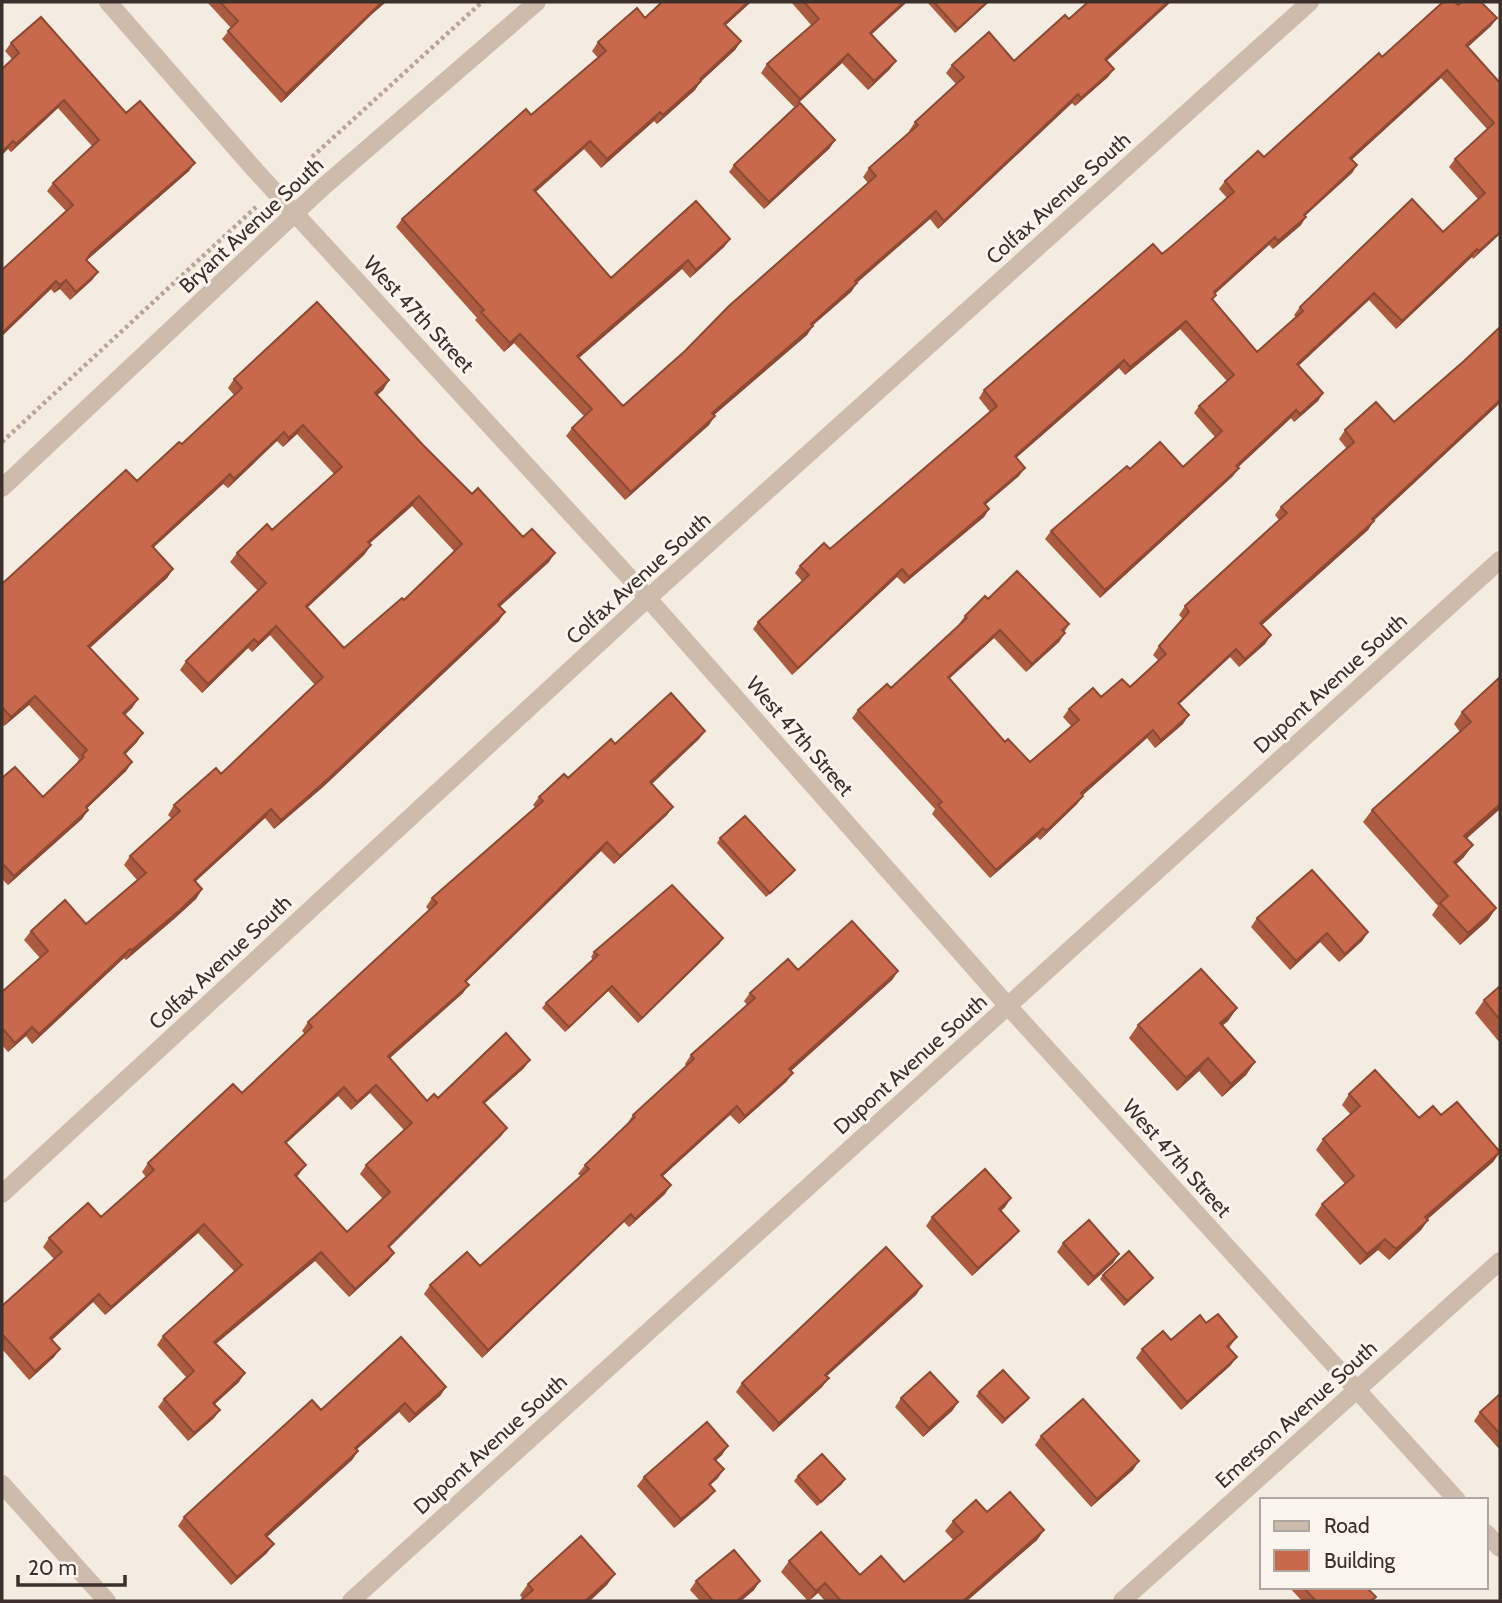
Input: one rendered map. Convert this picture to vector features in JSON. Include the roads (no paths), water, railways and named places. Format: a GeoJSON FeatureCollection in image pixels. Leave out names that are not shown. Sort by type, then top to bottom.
{"type":"FeatureCollection","features":[{"type":"Feature","properties":{"kind":"street","name":"West 47th Street"},"geometry":{"type":"LineString","coordinates":[[108,2],[296,214],[648,598],[1008,1006],[1455,1498]]}},
{"type":"Feature","properties":{"kind":"street","name":"Bryant Avenue South"},"geometry":{"type":"LineString","coordinates":[[2,488],[296,214],[537,2]]}},
{"type":"Feature","properties":{"kind":"street","name":"Colfax Avenue South"},"geometry":{"type":"LineString","coordinates":[[2,1194],[648,598],[1310,2]]}},
{"type":"Feature","properties":{"kind":"street","name":"Dupont Avenue South"},"geometry":{"type":"LineString","coordinates":[[351,1601],[1500,559]]}},
{"type":"Feature","properties":{"kind":"street","name":"Emerson Avenue South"},"geometry":{"type":"LineString","coordinates":[[1122,1601],[1500,1262]]}},
{"type":"Feature","properties":{"kind":"street"},"geometry":{"type":"LineString","coordinates":[[2,1485],[107,1601]]}},
{"type":"Feature","properties":{"kind":"street"},"geometry":{"type":"LineString","coordinates":[[1488,1535],[1500,1548]]}}]}
